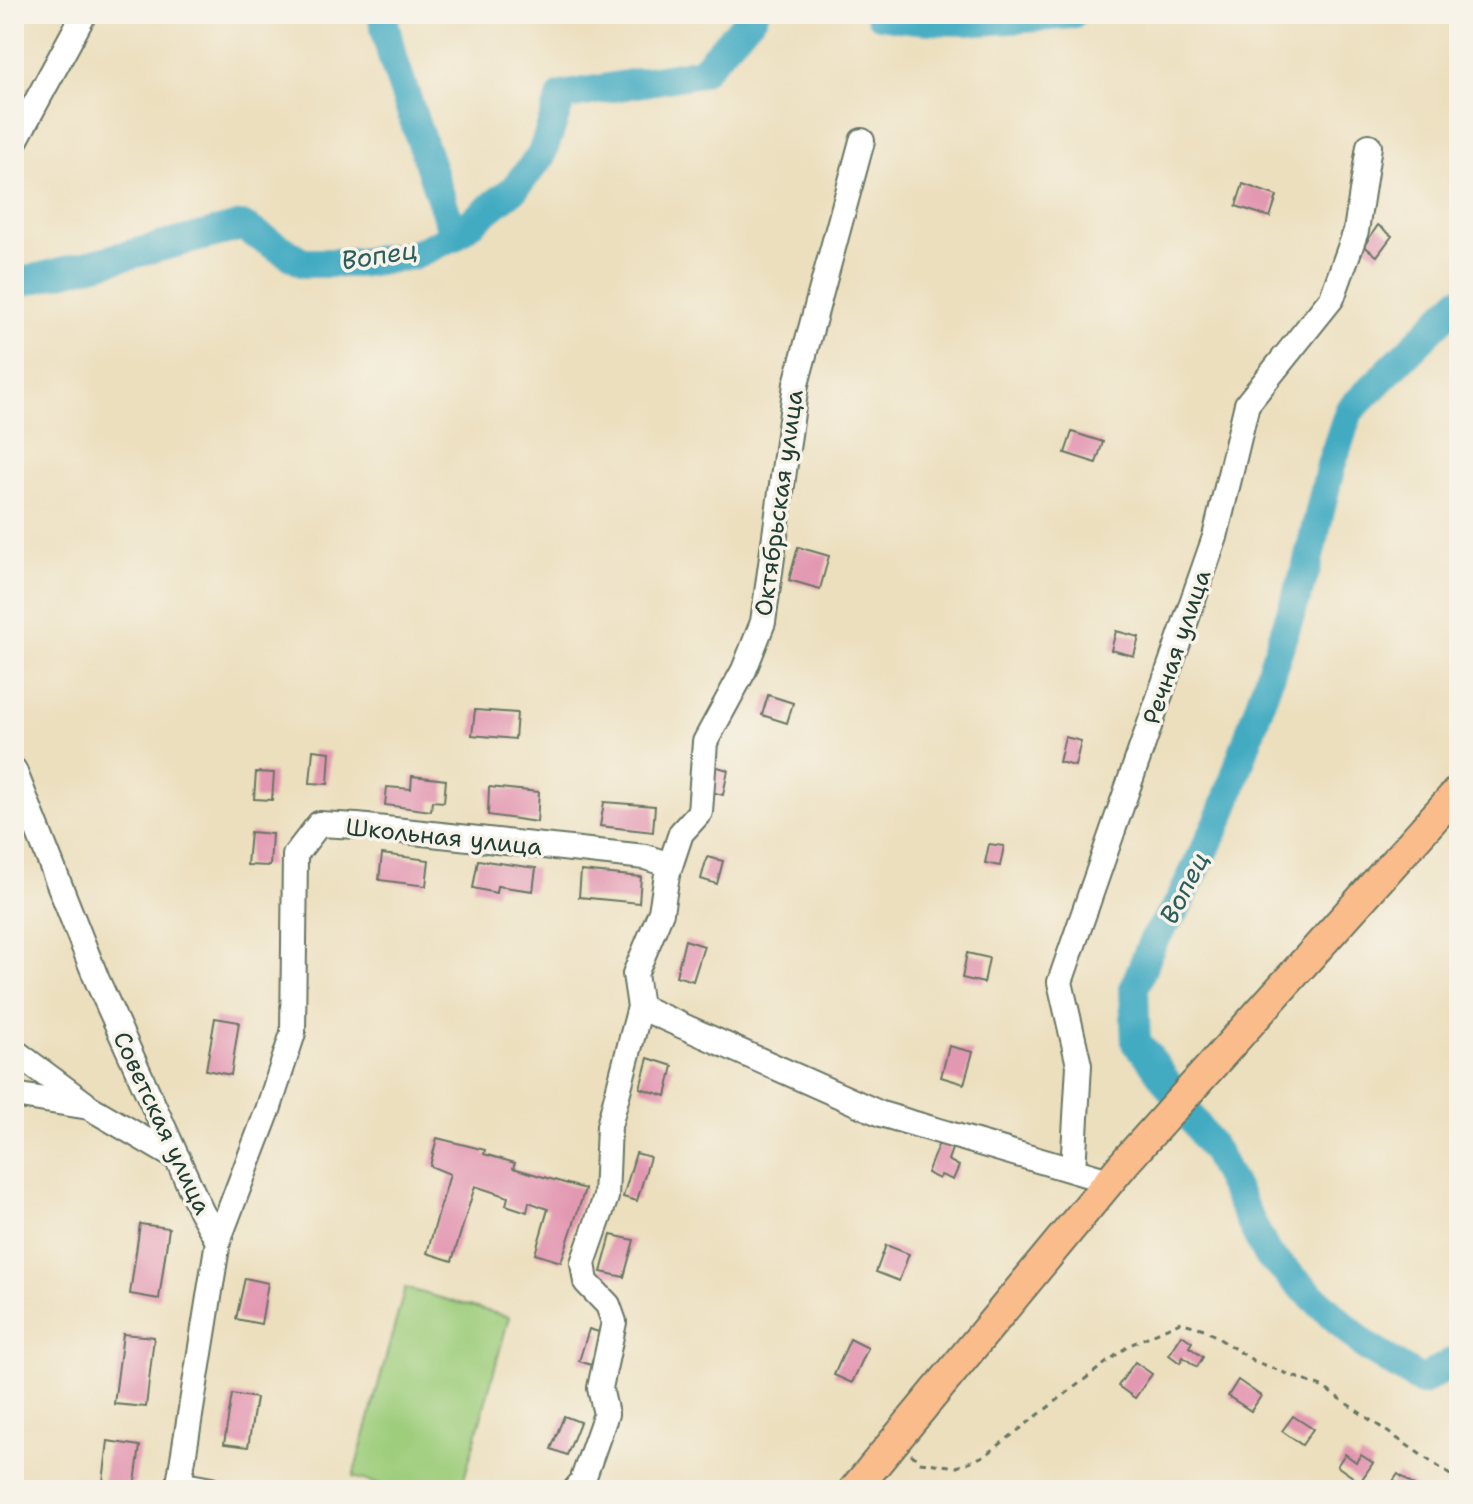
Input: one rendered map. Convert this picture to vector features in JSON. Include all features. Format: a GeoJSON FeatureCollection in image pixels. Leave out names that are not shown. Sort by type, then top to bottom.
{"type":"FeatureCollection","features":[{"type":"Feature","properties":{"kind":"main road"},"geometry":{"type":"LineString","coordinates":[[854,1490],[1118,1171],[1459,790]]}},
{"type":"Feature","properties":{"kind":"street"},"geometry":{"type":"LineString","coordinates":[[14,143],[84,14]]}},
{"type":"Feature","properties":{"kind":"street","name":"Октябрьская улица"},"geometry":{"type":"LineString","coordinates":[[575,1490],[582,1482],[606,1414],[600,1388],[614,1322],[608,1305],[586,1282],[583,1263],[606,1197],[609,1126],[640,1007],[635,974],[661,912],[670,865],[681,833],[700,812],[705,742],[744,670],[763,622],[796,384],[862,141]]}},
{"type":"Feature","properties":{"kind":"street","name":"Речная улица"},"geometry":{"type":"LineString","coordinates":[[1073,1170],[1079,1065],[1060,982],[1215,537],[1247,404],[1332,298],[1356,231],[1369,146]]}},
{"type":"Feature","properties":{"kind":"street","name":"Советская улица"},"geometry":{"type":"LineString","coordinates":[[14,770],[21,811],[218,1241],[179,1487]]}},
{"type":"Feature","properties":{"kind":"street","name":"Школьная улица"},"geometry":{"type":"LineString","coordinates":[[218,1241],[268,1110],[293,1033],[295,855],[319,824],[631,858],[645,857],[670,865]]}},
{"type":"Feature","properties":{"kind":"street"},"geometry":{"type":"LineString","coordinates":[[640,1007],[881,1114],[1073,1170],[1118,1171]]}},
{"type":"Feature","properties":{"kind":"street"},"geometry":{"type":"LineString","coordinates":[[14,1051],[89,1107],[178,1159]]}},
{"type":"Feature","properties":{"kind":"street"},"geometry":{"type":"LineString","coordinates":[[14,1095],[89,1107]]}},
{"type":"Feature","properties":{"kind":"street"},"geometry":{"type":"LineString","coordinates":[[179,1487],[211,1490]]}},
{"type":"Feature","properties":{"kind":"path"},"geometry":{"type":"LineString","coordinates":[[895,1440],[920,1462],[957,1467],[986,1455],[1128,1346],[1180,1322],[1204,1329],[1254,1361],[1324,1388],[1459,1481]]}},
{"type":"Feature","properties":{"kind":"green space"},"geometry":{"type":"Polygon","coordinates":[[[405,1288],[509,1317],[461,1490],[399,1490],[353,1477],[405,1288]]]}},
{"type":"Feature","properties":{"kind":"building"},"geometry":{"type":"Polygon","coordinates":[[[1243,184],[1277,196],[1270,217],[1236,206],[1243,184]]]}},
{"type":"Feature","properties":{"kind":"building"},"geometry":{"type":"Polygon","coordinates":[[[1378,225],[1392,236],[1377,256],[1364,246],[1378,225]]]}},
{"type":"Feature","properties":{"kind":"building"},"geometry":{"type":"Polygon","coordinates":[[[1072,432],[1103,442],[1096,463],[1065,453],[1072,432]]]}},
{"type":"Feature","properties":{"kind":"building"},"geometry":{"type":"Polygon","coordinates":[[[798,547],[829,556],[820,589],[789,580],[798,547]]]}},
{"type":"Feature","properties":{"kind":"building"},"geometry":{"type":"Polygon","coordinates":[[[1116,631],[1139,637],[1134,656],[1111,650],[1116,631]]]}},
{"type":"Feature","properties":{"kind":"building"},"geometry":{"type":"Polygon","coordinates":[[[768,695],[793,703],[787,723],[762,715],[768,695]]]}},
{"type":"Feature","properties":{"kind":"building"},"geometry":{"type":"Polygon","coordinates":[[[475,710],[517,713],[515,739],[472,735],[475,710]]]}},
{"type":"Feature","properties":{"kind":"building"},"geometry":{"type":"Polygon","coordinates":[[[1065,737],[1081,741],[1075,766],[1059,762],[1065,737]]]}},
{"type":"Feature","properties":{"kind":"building"},"geometry":{"type":"Polygon","coordinates":[[[313,750],[330,752],[328,784],[310,783],[313,750]]]}},
{"type":"Feature","properties":{"kind":"building"},"geometry":{"type":"Polygon","coordinates":[[[714,766],[728,770],[723,795],[708,791],[714,766]]]}},
{"type":"Feature","properties":{"kind":"building"},"geometry":{"type":"Polygon","coordinates":[[[256,772],[274,773],[272,800],[254,799],[256,772]]]}},
{"type":"Feature","properties":{"kind":"building"},"geometry":{"type":"Polygon","coordinates":[[[412,776],[446,780],[444,802],[432,801],[431,811],[385,805],[387,787],[411,789],[412,776]]]}},
{"type":"Feature","properties":{"kind":"building"},"geometry":{"type":"Polygon","coordinates":[[[489,787],[539,792],[537,822],[488,815],[489,787]]]}},
{"type":"Feature","properties":{"kind":"building"},"geometry":{"type":"Polygon","coordinates":[[[604,802],[655,806],[653,832],[600,826],[604,802]]]}},
{"type":"Feature","properties":{"kind":"building"},"geometry":{"type":"Polygon","coordinates":[[[250,832],[272,834],[270,866],[247,865],[250,832]]]}},
{"type":"Feature","properties":{"kind":"building"},"geometry":{"type":"Polygon","coordinates":[[[989,844],[1004,846],[1000,866],[985,863],[989,844]]]}},
{"type":"Feature","properties":{"kind":"building"},"geometry":{"type":"Polygon","coordinates":[[[382,854],[429,860],[426,886],[379,880],[382,854]]]}},
{"type":"Feature","properties":{"kind":"building"},"geometry":{"type":"Polygon","coordinates":[[[707,857],[723,861],[717,884],[701,879],[707,857]]]}},
{"type":"Feature","properties":{"kind":"building"},"geometry":{"type":"Polygon","coordinates":[[[478,860],[536,868],[533,891],[497,886],[496,893],[473,888],[478,860]]]}},
{"type":"Feature","properties":{"kind":"building"},"geometry":{"type":"Polygon","coordinates":[[[581,871],[641,877],[639,903],[579,897],[581,871]]]}},
{"type":"Feature","properties":{"kind":"building"},"geometry":{"type":"Polygon","coordinates":[[[685,940],[704,946],[693,981],[676,976],[685,940]]]}},
{"type":"Feature","properties":{"kind":"building"},"geometry":{"type":"Polygon","coordinates":[[[967,953],[989,958],[984,983],[962,978],[967,953]]]}},
{"type":"Feature","properties":{"kind":"building"},"geometry":{"type":"Polygon","coordinates":[[[215,1018],[239,1022],[231,1075],[206,1070],[215,1018]]]}},
{"type":"Feature","properties":{"kind":"building"},"geometry":{"type":"Polygon","coordinates":[[[949,1046],[973,1052],[964,1084],[941,1077],[949,1046]]]}},
{"type":"Feature","properties":{"kind":"building"},"geometry":{"type":"Polygon","coordinates":[[[648,1058],[673,1066],[666,1096],[640,1088],[648,1058]]]}},
{"type":"Feature","properties":{"kind":"building"},"geometry":{"type":"Polygon","coordinates":[[[437,1138],[485,1150],[484,1154],[515,1163],[513,1168],[585,1189],[561,1262],[535,1254],[548,1209],[529,1202],[527,1212],[506,1205],[508,1197],[475,1186],[452,1261],[427,1253],[450,1174],[430,1166],[437,1138]]]}},
{"type":"Feature","properties":{"kind":"building"},"geometry":{"type":"Polygon","coordinates":[[[939,1143],[952,1149],[948,1160],[959,1166],[953,1180],[941,1175],[939,1179],[927,1173],[939,1143]]]}},
{"type":"Feature","properties":{"kind":"building"},"geometry":{"type":"Polygon","coordinates":[[[636,1153],[650,1157],[637,1201],[623,1197],[636,1153]]]}},
{"type":"Feature","properties":{"kind":"building"},"geometry":{"type":"Polygon","coordinates":[[[140,1224],[169,1228],[159,1299],[130,1294],[140,1224]]]}},
{"type":"Feature","properties":{"kind":"building"},"geometry":{"type":"Polygon","coordinates":[[[611,1235],[634,1240],[624,1277],[601,1272],[611,1235]]]}},
{"type":"Feature","properties":{"kind":"building"},"geometry":{"type":"Polygon","coordinates":[[[886,1245],[909,1254],[899,1281],[876,1272],[886,1245]]]}},
{"type":"Feature","properties":{"kind":"building"},"geometry":{"type":"Polygon","coordinates":[[[245,1278],[268,1283],[261,1324],[236,1319],[245,1278]]]}},
{"type":"Feature","properties":{"kind":"building"},"geometry":{"type":"Polygon","coordinates":[[[589,1329],[602,1333],[591,1365],[579,1361],[589,1329]]]}},
{"type":"Feature","properties":{"kind":"building"},"geometry":{"type":"Polygon","coordinates":[[[123,1334],[154,1337],[146,1407],[114,1404],[123,1334]]]}},
{"type":"Feature","properties":{"kind":"building"},"geometry":{"type":"Polygon","coordinates":[[[1182,1335],[1192,1342],[1189,1347],[1203,1357],[1197,1367],[1183,1357],[1180,1363],[1169,1355],[1182,1335]]]}},
{"type":"Feature","properties":{"kind":"building"},"geometry":{"type":"Polygon","coordinates":[[[850,1339],[868,1348],[852,1383],[834,1375],[850,1339]]]}},
{"type":"Feature","properties":{"kind":"building"},"geometry":{"type":"Polygon","coordinates":[[[1135,1362],[1152,1374],[1135,1398],[1118,1386],[1135,1362]]]}},
{"type":"Feature","properties":{"kind":"building"},"geometry":{"type":"Polygon","coordinates":[[[1238,1380],[1261,1396],[1251,1411],[1228,1396],[1238,1380]]]}},
{"type":"Feature","properties":{"kind":"building"},"geometry":{"type":"Polygon","coordinates":[[[232,1394],[256,1398],[248,1447],[224,1444],[232,1394]]]}},
{"type":"Feature","properties":{"kind":"building"},"geometry":{"type":"Polygon","coordinates":[[[564,1416],[580,1422],[567,1455],[551,1449],[564,1416]]]}},
{"type":"Feature","properties":{"kind":"building"},"geometry":{"type":"Polygon","coordinates":[[[1293,1416],[1313,1429],[1302,1445],[1282,1431],[1293,1416]]]}},
{"type":"Feature","properties":{"kind":"building"},"geometry":{"type":"Polygon","coordinates":[[[108,1441],[140,1446],[134,1490],[102,1490],[108,1441]]]}},
{"type":"Feature","properties":{"kind":"building"},"geometry":{"type":"Polygon","coordinates":[[[1345,1454],[1356,1462],[1361,1455],[1373,1463],[1360,1482],[1337,1466],[1345,1454]]]}},
{"type":"Feature","properties":{"kind":"building"},"geometry":{"type":"Polygon","coordinates":[[[1398,1474],[1420,1490],[1387,1490],[1398,1474]]]}},
{"type":"Feature","properties":{"kind":"waterway"},"geometry":{"type":"LineString","coordinates":[[382,14],[392,56],[454,236]]}},
{"type":"Feature","properties":{"kind":"waterway","name":"Вопец"},"geometry":{"type":"LineString","coordinates":[[14,284],[242,226],[304,263],[358,263],[414,255],[454,236],[513,190],[541,156],[562,96],[701,72],[754,14]]}},
{"type":"Feature","properties":{"kind":"waterway","name":"Вопец"},"geometry":{"type":"LineString","coordinates":[[880,14],[951,21],[1072,14]]}},
{"type":"Feature","properties":{"kind":"waterway","name":"Вопец"},"geometry":{"type":"LineString","coordinates":[[1459,301],[1349,411],[1331,465],[1306,569],[1222,814],[1178,905],[1153,941],[1134,988],[1136,1043],[1147,1054],[1216,1153],[1267,1254],[1367,1347],[1422,1381],[1459,1358]]}}]}
